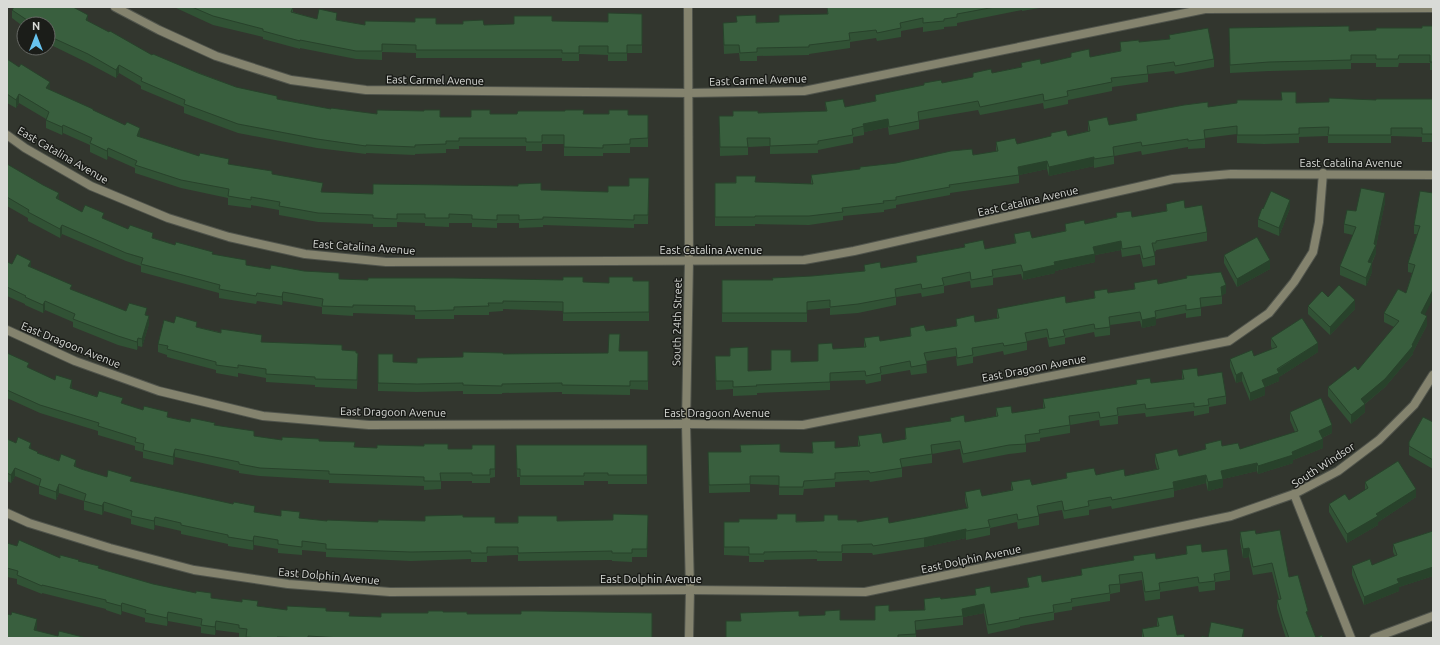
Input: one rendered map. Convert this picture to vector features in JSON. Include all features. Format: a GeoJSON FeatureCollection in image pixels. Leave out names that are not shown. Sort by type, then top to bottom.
{"type":"FeatureCollection","features":[{"type":"Feature","properties":{"kind":"street","name":"East Carmel Avenue"},"geometry":{"type":"LineString","coordinates":[[115,7],[159,30],[216,56],[291,80],[366,90],[689,93],[804,91],[1205,8],[1433,8]]}},
{"type":"Feature","properties":{"kind":"street","name":"South 24th Street"},"geometry":{"type":"LineString","coordinates":[[688,7],[689,261],[686,424],[690,590],[689,638]]}},
{"type":"Feature","properties":{"kind":"street","name":"East Catalina Avenue"},"geometry":{"type":"LineString","coordinates":[[7,135],[25,148],[91,186],[168,218],[229,237],[305,254],[386,262],[804,260],[854,251],[1173,179],[1231,174],[1323,173],[1433,175]]}},
{"type":"Feature","properties":{"kind":"street","name":"East Dragoon Avenue"},"geometry":{"type":"LineString","coordinates":[[7,330],[75,361],[159,390],[262,416],[368,425],[803,425],[1229,341],[1269,314],[1294,282],[1313,252],[1319,222],[1323,173]]}},
{"type":"Feature","properties":{"kind":"street","name":"South Windsor"},"geometry":{"type":"LineString","coordinates":[[1351,638],[1294,494],[1338,471],[1379,440],[1414,405],[1433,375]]}},
{"type":"Feature","properties":{"kind":"street","name":"East Dolphin Avenue"},"geometry":{"type":"LineString","coordinates":[[7,513],[29,523],[96,544],[194,570],[288,584],[390,592],[690,590],[865,592],[1231,516],[1294,494]]}},
{"type":"Feature","properties":{"kind":"street"},"geometry":{"type":"LineString","coordinates":[[1374,638],[1433,616]]}},
{"type":"Feature","properties":{"kind":"building"},"geometry":{"type":"Polygon","coordinates":[[[14,7],[73,7],[88,15],[86,20],[109,32],[110,31],[152,55],[153,54],[236,87],[277,96],[277,99],[331,109],[377,114],[377,110],[440,110],[440,117],[471,117],[471,110],[490,110],[490,114],[517,114],[518,111],[584,110],[583,114],[609,114],[609,110],[628,110],[628,115],[648,115],[648,138],[630,139],[630,144],[603,145],[603,148],[564,147],[564,135],[542,135],[542,142],[526,142],[526,138],[459,138],[459,141],[446,141],[446,144],[415,145],[415,147],[366,146],[317,139],[238,124],[184,104],[185,100],[141,81],[142,78],[119,65],[116,70],[88,54],[56,39],[56,16],[21,16],[12,10],[14,7]]]}},
{"type":"Feature","properties":{"kind":"building"},"geometry":{"type":"Polygon","coordinates":[[[192,7],[293,7],[291,12],[317,19],[319,9],[337,13],[336,20],[365,25],[365,21],[415,22],[415,18],[436,18],[436,24],[463,24],[463,21],[483,20],[484,25],[514,24],[514,16],[552,16],[552,21],[608,22],[608,13],[642,14],[642,45],[627,45],[627,53],[608,53],[608,46],[579,46],[579,53],[562,53],[562,50],[416,50],[416,45],[382,44],[382,51],[356,51],[300,41],[263,31],[263,29],[213,16],[192,7]]]}},
{"type":"Feature","properties":{"kind":"building"},"geometry":{"type":"Polygon","coordinates":[[[827,7],[995,7],[957,14],[957,17],[944,19],[944,21],[923,23],[923,18],[900,23],[901,28],[877,33],[876,30],[849,33],[850,40],[809,45],[809,47],[757,48],[757,52],[740,53],[739,45],[724,45],[723,23],[737,22],[736,16],[756,15],[756,23],[779,22],[779,15],[828,14],[827,7]]]}},
{"type":"Feature","properties":{"kind":"building"},"geometry":{"type":"Polygon","coordinates":[[[1349,26],[1349,31],[1376,30],[1376,28],[1422,28],[1422,26],[1433,26],[1433,62],[1430,62],[1430,55],[1399,55],[1398,59],[1376,59],[1376,55],[1351,55],[1351,60],[1269,62],[1230,65],[1229,28],[1349,26]]]}},
{"type":"Feature","properties":{"kind":"building"},"geometry":{"type":"Polygon","coordinates":[[[1208,28],[1214,59],[1175,66],[1174,62],[1147,66],[1148,74],[1111,78],[1112,82],[1067,91],[1068,96],[1044,101],[1043,94],[980,107],[978,101],[918,112],[919,121],[889,127],[888,119],[863,124],[864,126],[852,129],[853,135],[818,141],[818,144],[770,146],[770,138],[747,138],[748,147],[720,147],[719,116],[733,116],[733,111],[758,111],[758,113],[827,111],[825,102],[843,99],[845,107],[876,101],[875,95],[924,85],[924,83],[941,80],[942,83],[973,77],[973,73],[991,69],[992,73],[1022,67],[1021,63],[1040,59],[1041,64],[1071,57],[1071,53],[1089,49],[1090,57],[1121,51],[1120,42],[1170,39],[1169,35],[1208,28]]]}},
{"type":"Feature","properties":{"kind":"building"},"geometry":{"type":"Polygon","coordinates":[[[7,59],[19,67],[21,64],[50,82],[46,88],[125,125],[127,122],[140,128],[137,136],[199,156],[200,153],[229,159],[228,164],[272,171],[272,174],[323,183],[321,192],[373,194],[373,184],[518,186],[518,184],[541,183],[541,190],[608,192],[608,186],[629,186],[629,178],[649,178],[648,215],[634,215],[634,220],[543,217],[543,219],[519,220],[519,215],[497,215],[497,220],[472,219],[472,215],[449,214],[449,218],[425,218],[425,214],[397,214],[397,219],[373,218],[373,215],[318,213],[279,206],[280,202],[251,197],[251,200],[228,196],[229,189],[181,180],[135,165],[137,161],[108,148],[107,151],[90,143],[92,138],[63,125],[62,127],[46,120],[49,112],[19,94],[16,100],[7,94],[7,59]]]}},
{"type":"Feature","properties":{"kind":"building"},"geometry":{"type":"Polygon","coordinates":[[[1281,92],[1296,92],[1296,103],[1329,102],[1329,98],[1376,100],[1433,99],[1433,134],[1422,134],[1422,128],[1391,128],[1391,135],[1328,135],[1329,127],[1299,128],[1299,134],[1237,135],[1237,126],[1204,130],[1205,139],[1188,141],[1188,139],[1142,146],[1141,142],[1113,147],[1114,156],[1094,159],[1094,157],[1049,167],[1047,161],[1018,167],[1019,175],[949,185],[950,187],[896,197],[896,200],[883,201],[884,203],[842,208],[843,212],[809,216],[715,217],[715,183],[736,183],[736,176],[756,176],[755,182],[813,184],[811,175],[896,163],[951,151],[972,149],[973,155],[998,151],[996,142],[1015,138],[1017,144],[1051,136],[1051,133],[1066,130],[1068,136],[1090,131],[1088,121],[1107,117],[1109,125],[1137,120],[1136,114],[1184,105],[1208,102],[1208,107],[1237,103],[1237,100],[1282,100],[1281,92]]]}},
{"type":"Feature","properties":{"kind":"building"},"geometry":{"type":"Polygon","coordinates":[[[7,164],[59,193],[56,198],[82,212],[85,205],[104,213],[102,218],[128,229],[130,225],[153,233],[152,238],[175,245],[176,242],[213,252],[212,254],[246,260],[246,265],[270,269],[271,265],[304,271],[339,273],[339,279],[368,280],[368,278],[454,278],[563,280],[563,277],[583,277],[583,282],[609,283],[609,277],[633,277],[633,281],[649,281],[649,312],[563,313],[563,302],[503,301],[503,303],[488,303],[489,306],[454,307],[454,310],[415,311],[415,306],[322,306],[323,299],[283,292],[282,297],[257,293],[256,296],[219,289],[220,285],[141,264],[143,258],[126,253],[62,225],[60,229],[28,212],[29,210],[7,197],[7,164]]]}},
{"type":"Feature","properties":{"kind":"building"},"geometry":{"type":"Polygon","coordinates":[[[1361,188],[1385,193],[1374,244],[1376,245],[1368,262],[1372,263],[1366,278],[1340,266],[1356,227],[1344,224],[1347,210],[1356,211],[1361,188]]]}},
{"type":"Feature","properties":{"kind":"building"},"geometry":{"type":"Polygon","coordinates":[[[1271,191],[1290,200],[1279,228],[1258,219],[1271,191]]]}},
{"type":"Feature","properties":{"kind":"building"},"geometry":{"type":"Polygon","coordinates":[[[1420,191],[1433,193],[1433,290],[1421,313],[1427,316],[1412,345],[1413,346],[1385,379],[1361,399],[1365,404],[1351,415],[1328,387],[1355,366],[1358,370],[1399,321],[1384,313],[1398,289],[1406,293],[1415,265],[1408,263],[1420,226],[1414,225],[1420,191]]]}},
{"type":"Feature","properties":{"kind":"building"},"geometry":{"type":"Polygon","coordinates":[[[1184,200],[1185,208],[1202,205],[1207,232],[1156,241],[1156,243],[1152,243],[1155,256],[1143,259],[1140,246],[1122,249],[1121,241],[1093,247],[1095,254],[1054,262],[1055,265],[1023,272],[1021,265],[992,270],[993,276],[971,280],[970,272],[942,278],[944,285],[922,289],[921,284],[895,289],[896,297],[858,304],[830,307],[830,300],[807,302],[807,313],[722,313],[722,280],[773,280],[772,278],[865,271],[864,265],[880,262],[881,268],[917,262],[916,256],[965,247],[964,244],[983,240],[985,249],[1016,243],[1014,234],[1030,231],[1032,238],[1066,231],[1065,224],[1084,220],[1085,224],[1117,217],[1116,213],[1131,211],[1132,217],[1167,211],[1166,204],[1184,200]]]}},
{"type":"Feature","properties":{"kind":"building"},"geometry":{"type":"Polygon","coordinates":[[[1257,237],[1270,260],[1237,279],[1224,255],[1257,237]]]}},
{"type":"Feature","properties":{"kind":"building"},"geometry":{"type":"Polygon","coordinates":[[[17,254],[31,261],[28,266],[72,285],[70,289],[126,311],[129,303],[147,308],[145,315],[149,316],[142,339],[138,338],[137,342],[73,319],[75,314],[45,301],[43,305],[7,287],[7,262],[12,264],[17,254]]]}},
{"type":"Feature","properties":{"kind":"building"},"geometry":{"type":"Polygon","coordinates":[[[1221,272],[1226,285],[1221,287],[1222,296],[1200,298],[1201,308],[1186,310],[1186,305],[1155,311],[1156,317],[1142,320],[1140,312],[1109,317],[1110,327],[1095,329],[1094,324],[1063,330],[1065,336],[1049,339],[1047,329],[1025,333],[1027,342],[1004,346],[1003,343],[972,348],[973,355],[957,358],[956,348],[924,353],[927,364],[911,367],[910,361],[880,367],[881,373],[866,376],[865,371],[830,373],[830,382],[733,387],[733,381],[716,381],[715,356],[730,356],[730,348],[748,347],[748,371],[771,370],[771,350],[791,350],[791,362],[818,361],[818,344],[832,343],[833,349],[866,347],[864,338],[879,336],[880,341],[911,336],[910,328],[924,325],[926,331],[957,326],[956,319],[974,315],[975,322],[999,318],[997,309],[1065,296],[1066,303],[1095,298],[1094,291],[1107,289],[1108,293],[1135,289],[1134,283],[1157,279],[1158,284],[1187,278],[1186,276],[1221,272]]]}},
{"type":"Feature","properties":{"kind":"building"},"geometry":{"type":"Polygon","coordinates":[[[1339,285],[1355,300],[1330,327],[1308,306],[1322,291],[1328,297],[1339,285]]]}},
{"type":"Feature","properties":{"kind":"building"},"geometry":{"type":"Polygon","coordinates":[[[176,316],[197,322],[196,327],[221,333],[221,329],[262,335],[261,342],[342,345],[342,350],[356,351],[356,353],[358,353],[357,380],[315,379],[315,377],[266,374],[266,369],[238,365],[238,368],[216,365],[216,362],[167,349],[168,346],[158,344],[164,320],[174,323],[176,316]]]}},
{"type":"Feature","properties":{"kind":"building"},"geometry":{"type":"Polygon","coordinates":[[[1302,318],[1318,343],[1277,369],[1279,373],[1262,380],[1265,387],[1250,393],[1242,372],[1236,375],[1230,359],[1252,350],[1254,356],[1277,347],[1271,338],[1302,318]]]}},
{"type":"Feature","properties":{"kind":"building"},"geometry":{"type":"Polygon","coordinates":[[[609,334],[620,334],[619,351],[648,351],[648,381],[630,381],[630,386],[562,385],[562,383],[502,384],[502,386],[463,385],[463,383],[378,383],[378,354],[393,354],[393,362],[417,363],[417,358],[463,357],[463,352],[503,354],[608,353],[609,334]]]}},
{"type":"Feature","properties":{"kind":"building"},"geometry":{"type":"Polygon","coordinates":[[[7,353],[29,363],[27,367],[55,380],[56,375],[72,380],[70,388],[97,397],[99,391],[123,398],[121,403],[143,410],[144,406],[168,412],[167,417],[190,422],[191,418],[215,423],[214,425],[254,431],[254,436],[282,440],[282,437],[319,439],[319,441],[355,442],[354,447],[377,448],[377,445],[424,446],[424,444],[448,444],[448,449],[472,449],[472,445],[495,445],[495,469],[490,469],[490,475],[472,475],[472,473],[440,473],[441,481],[424,481],[424,477],[329,474],[329,471],[260,468],[239,464],[239,462],[175,449],[173,457],[143,450],[144,444],[135,442],[136,438],[98,426],[99,423],[40,405],[7,390],[7,353]]]}},
{"type":"Feature","properties":{"kind":"building"},"geometry":{"type":"Polygon","coordinates":[[[1197,368],[1198,376],[1222,372],[1226,396],[1208,399],[1209,405],[1194,407],[1194,403],[1146,409],[1145,404],[1117,408],[1118,415],[1100,418],[1099,412],[1069,416],[1070,425],[1039,430],[1040,433],[1025,435],[1026,444],[1009,445],[963,454],[960,441],[931,445],[932,454],[900,459],[902,468],[870,473],[869,471],[835,473],[835,479],[804,481],[803,487],[779,487],[779,476],[750,476],[750,484],[709,485],[708,452],[741,452],[740,445],[780,444],[780,452],[813,453],[812,442],[835,441],[835,448],[860,446],[858,436],[881,433],[883,443],[906,439],[905,428],[951,421],[950,418],[964,415],[965,422],[998,416],[996,408],[1011,406],[1012,413],[1045,408],[1043,399],[1137,384],[1136,380],[1150,378],[1151,383],[1184,379],[1182,370],[1197,368]]]}},
{"type":"Feature","properties":{"kind":"building"},"geometry":{"type":"Polygon","coordinates":[[[1321,398],[1332,425],[1319,431],[1323,439],[1292,452],[1293,455],[1258,466],[1257,463],[1221,471],[1223,479],[1208,482],[1206,475],[1173,482],[1174,488],[1112,500],[1111,497],[1088,501],[1089,506],[1064,511],[1062,501],[1037,506],[1039,516],[1018,520],[1017,514],[988,520],[990,527],[966,531],[966,529],[924,538],[873,546],[872,544],[842,545],[842,552],[764,552],[764,554],[749,554],[749,547],[724,547],[724,522],[739,522],[739,519],[777,519],[777,514],[796,514],[796,522],[824,521],[824,515],[838,515],[838,520],[857,520],[857,522],[888,517],[889,523],[968,508],[965,492],[980,489],[982,496],[1013,490],[1011,482],[1030,479],[1032,485],[1067,478],[1066,473],[1094,468],[1096,475],[1124,469],[1125,476],[1159,469],[1155,454],[1177,449],[1179,456],[1206,449],[1205,444],[1221,440],[1222,446],[1238,443],[1240,449],[1298,431],[1290,412],[1321,398]]]}},
{"type":"Feature","properties":{"kind":"building"},"geometry":{"type":"Polygon","coordinates":[[[1423,417],[1433,422],[1433,460],[1409,446],[1409,442],[1423,417]]]}},
{"type":"Feature","properties":{"kind":"building"},"geometry":{"type":"Polygon","coordinates":[[[18,437],[31,443],[29,448],[38,452],[37,453],[59,461],[61,454],[76,460],[74,466],[107,477],[108,470],[132,477],[130,481],[233,504],[234,502],[255,506],[254,512],[281,516],[281,510],[300,512],[299,518],[327,521],[378,522],[378,520],[425,521],[425,516],[463,515],[463,517],[495,517],[495,523],[518,523],[518,516],[557,516],[557,521],[613,520],[613,514],[648,515],[647,549],[632,549],[632,553],[612,553],[612,551],[518,553],[518,547],[487,547],[487,553],[471,553],[471,551],[411,552],[326,549],[326,544],[302,541],[302,547],[278,544],[278,540],[254,536],[253,541],[228,537],[228,535],[181,525],[181,523],[155,517],[154,521],[131,516],[132,511],[104,502],[102,506],[84,501],[86,494],[59,484],[56,492],[39,486],[41,479],[15,468],[11,475],[7,473],[7,439],[16,443],[18,437]]]}},
{"type":"Feature","properties":{"kind":"building"},"geometry":{"type":"Polygon","coordinates":[[[516,445],[647,445],[647,475],[608,475],[608,473],[584,473],[584,476],[520,476],[520,469],[517,469],[516,445]]]}},
{"type":"Feature","properties":{"kind":"building"},"geometry":{"type":"Polygon","coordinates":[[[1398,461],[1416,489],[1376,514],[1378,516],[1347,534],[1329,504],[1345,494],[1349,500],[1368,488],[1365,482],[1398,461]]]}},
{"type":"Feature","properties":{"kind":"building"},"geometry":{"type":"Polygon","coordinates":[[[1255,530],[1256,534],[1280,530],[1289,577],[1298,575],[1308,611],[1306,612],[1316,638],[1289,638],[1277,600],[1281,599],[1272,563],[1253,567],[1249,548],[1243,549],[1240,532],[1255,530]]]}},
{"type":"Feature","properties":{"kind":"building"},"geometry":{"type":"Polygon","coordinates":[[[1433,531],[1433,567],[1397,579],[1399,583],[1364,597],[1352,566],[1370,559],[1372,565],[1397,555],[1393,544],[1433,531]]]}},
{"type":"Feature","properties":{"kind":"building"},"geometry":{"type":"Polygon","coordinates":[[[19,540],[60,558],[60,555],[79,560],[78,561],[99,566],[98,568],[153,584],[196,593],[196,591],[211,593],[211,598],[242,602],[242,599],[258,601],[257,606],[287,610],[287,606],[326,608],[326,611],[350,612],[349,616],[381,617],[381,613],[428,613],[428,611],[467,612],[467,614],[521,614],[521,611],[652,613],[652,638],[246,637],[247,629],[239,628],[239,625],[216,621],[215,627],[201,625],[202,619],[168,612],[167,618],[145,613],[146,610],[122,603],[121,606],[106,602],[106,600],[42,586],[17,575],[18,571],[7,568],[7,543],[17,546],[19,540]]]}},
{"type":"Feature","properties":{"kind":"building"},"geometry":{"type":"Polygon","coordinates":[[[1201,544],[1202,552],[1227,549],[1230,571],[1214,574],[1215,581],[1199,583],[1198,577],[1159,583],[1160,590],[1145,592],[1142,572],[1119,575],[1120,584],[1109,585],[1110,593],[1071,599],[1072,602],[1053,605],[1054,612],[988,625],[984,604],[962,609],[963,616],[915,621],[916,634],[898,635],[898,638],[726,638],[726,621],[741,621],[740,613],[799,611],[799,616],[825,615],[825,611],[840,610],[840,620],[875,620],[875,606],[889,605],[889,611],[925,610],[924,599],[940,597],[941,599],[976,595],[975,589],[990,586],[991,593],[1029,587],[1027,578],[1041,575],[1042,582],[1082,575],[1081,569],[1134,560],[1133,556],[1155,553],[1156,559],[1187,554],[1186,546],[1201,544]]]}},
{"type":"Feature","properties":{"kind":"building"},"geometry":{"type":"Polygon","coordinates":[[[12,612],[37,619],[34,630],[58,636],[59,631],[83,637],[7,638],[7,614],[11,615],[12,612]]]}},
{"type":"Feature","properties":{"kind":"building"},"geometry":{"type":"Polygon","coordinates":[[[1173,615],[1177,635],[1184,634],[1185,638],[1144,638],[1142,629],[1159,626],[1157,618],[1173,615]]]}},
{"type":"Feature","properties":{"kind":"building"},"geometry":{"type":"Polygon","coordinates":[[[1211,622],[1244,629],[1242,638],[1208,638],[1211,622]]]}},
{"type":"Feature","properties":{"kind":"building"},"geometry":{"type":"Polygon","coordinates":[[[1322,635],[1323,638],[1316,638],[1322,635]]]}}]}
